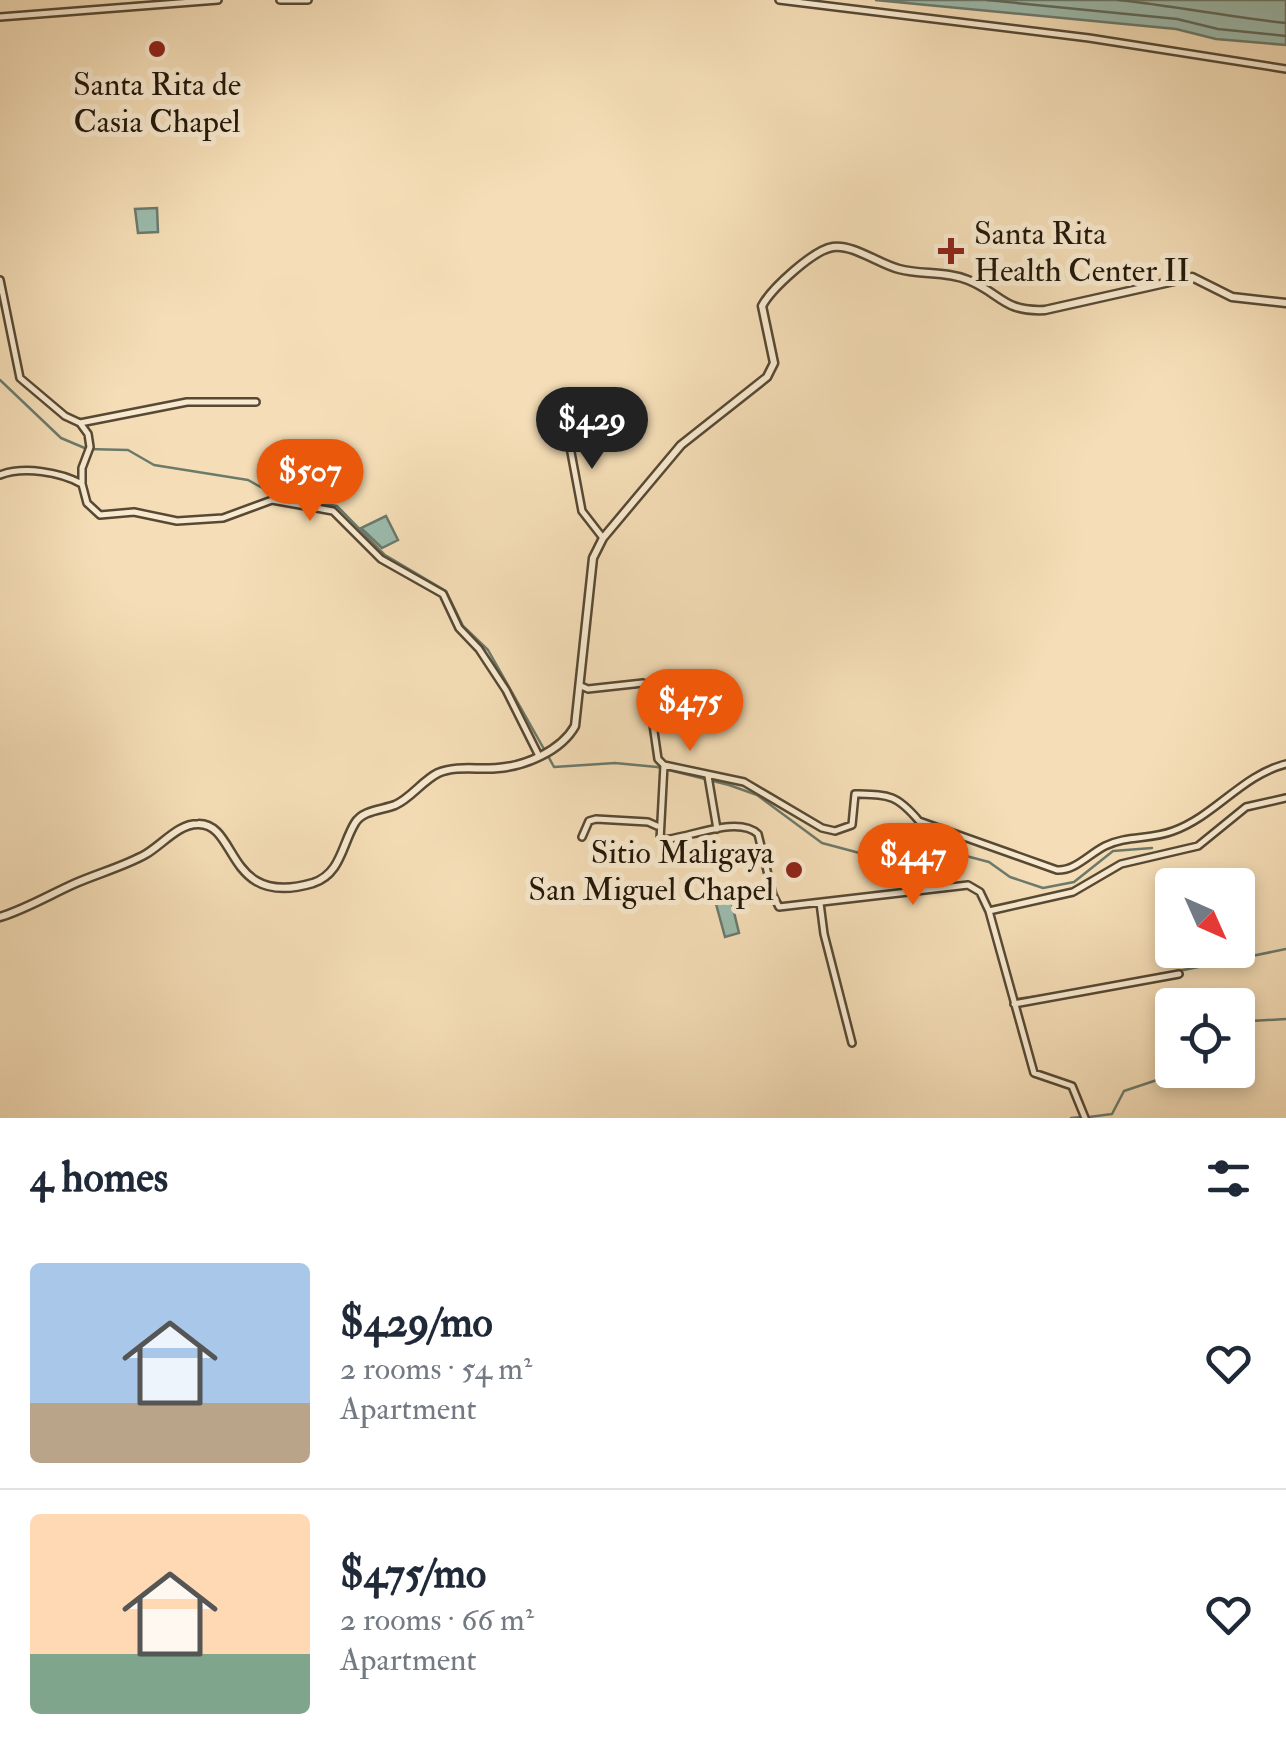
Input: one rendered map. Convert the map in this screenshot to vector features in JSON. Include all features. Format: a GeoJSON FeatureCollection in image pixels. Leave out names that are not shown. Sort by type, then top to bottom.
{"type":"FeatureCollection","features":[{"type":"Feature","properties":{"kind":"street"},"geometry":{"type":"LineString","coordinates":[[0,17],[218,0]]}},
{"type":"Feature","properties":{"kind":"street"},"geometry":{"type":"LineString","coordinates":[[280,0],[308,0]]}},
{"type":"Feature","properties":{"kind":"street"},"geometry":{"type":"LineString","coordinates":[[779,0],[1072,35],[1286,68]]}},
{"type":"Feature","properties":{"kind":"street"},"geometry":{"type":"LineString","coordinates":[[0,917],[145,854],[194,824],[205,824],[216,833],[255,882],[270,888],[311,884],[336,866],[354,824],[362,815],[398,804],[438,773],[501,768],[540,756],[570,734],[581,686],[593,558],[603,538],[680,445],[767,377],[774,364],[762,306],[772,290],[834,247],[900,269],[968,280],[1014,309],[1027,311],[1184,277],[1205,282],[1232,297],[1286,303]]}},
{"type":"Feature","properties":{"kind":"street"},"geometry":{"type":"LineString","coordinates":[[0,280],[20,378],[65,416],[80,423],[187,402],[256,402]]}},
{"type":"Feature","properties":{"kind":"street"},"geometry":{"type":"LineString","coordinates":[[564,414],[582,511],[603,538]]}},
{"type":"Feature","properties":{"kind":"street"},"geometry":{"type":"LineString","coordinates":[[80,423],[90,447],[82,468],[82,484],[87,503],[100,515],[134,512],[177,521],[223,518],[272,500],[333,511],[381,560],[443,594],[460,628],[506,690],[540,756]]}},
{"type":"Feature","properties":{"kind":"street"},"geometry":{"type":"LineString","coordinates":[[0,474],[54,473],[82,484]]}},
{"type":"Feature","properties":{"kind":"street"},"geometry":{"type":"LineString","coordinates":[[581,686],[588,689],[643,683],[648,690],[658,760],[708,781],[744,782],[812,824],[835,831],[852,824],[853,795],[900,799],[918,821],[1065,870],[1128,837],[1170,833],[1198,819],[1266,770],[1286,764]]}},
{"type":"Feature","properties":{"kind":"street"},"geometry":{"type":"LineString","coordinates":[[664,765],[658,838],[662,841],[748,826],[758,834],[774,902],[779,907],[968,885],[980,892],[1034,1074],[1072,1086],[1085,1118]]}},
{"type":"Feature","properties":{"kind":"street"},"geometry":{"type":"LineString","coordinates":[[708,781],[717,829]]}},
{"type":"Feature","properties":{"kind":"street"},"geometry":{"type":"LineString","coordinates":[[988,911],[1073,892],[1121,864],[1198,846],[1246,807],[1286,798]]}},
{"type":"Feature","properties":{"kind":"street"},"geometry":{"type":"LineString","coordinates":[[582,836],[589,821],[596,819],[648,822],[658,828]]}},
{"type":"Feature","properties":{"kind":"street"},"geometry":{"type":"LineString","coordinates":[[820,903],[852,1044]]}},
{"type":"Feature","properties":{"kind":"street"},"geometry":{"type":"LineString","coordinates":[[1014,1004],[1179,974]]}},
{"type":"Feature","properties":{"kind":"water"},"geometry":{"type":"Polygon","coordinates":[[[875,0],[1286,0],[1286,45],[1216,39],[1176,29],[875,0]]]}},
{"type":"Feature","properties":{"kind":"water"},"geometry":{"type":"Polygon","coordinates":[[[157,208],[158,232],[138,233],[135,209],[157,208]]]}},
{"type":"Feature","properties":{"kind":"water"},"geometry":{"type":"Polygon","coordinates":[[[386,516],[398,540],[382,548],[361,528],[386,516]]]}},
{"type":"Feature","properties":{"kind":"water"},"geometry":{"type":"Polygon","coordinates":[[[731,900],[739,933],[725,937],[716,904],[731,900]]]}},
{"type":"Feature","properties":{"kind":"waterway"},"geometry":{"type":"LineString","coordinates":[[0,380],[61,438],[87,449],[128,450],[154,465],[248,480],[277,496],[337,506],[385,555],[446,591],[463,626],[488,650],[544,749]]}},
{"type":"Feature","properties":{"kind":"waterway"},"geometry":{"type":"LineString","coordinates":[[548,756],[554,767],[615,763],[657,767],[729,785],[757,795],[822,843],[867,855],[928,837],[947,851],[989,862],[1010,877],[1043,888],[1074,882],[1113,851],[1152,848]]}},
{"type":"Feature","properties":{"kind":"waterway"},"geometry":{"type":"LineString","coordinates":[[1159,975],[1286,949]]}},
{"type":"Feature","properties":{"kind":"waterway"},"geometry":{"type":"LineString","coordinates":[[1016,999],[1067,992]]}},
{"type":"Feature","properties":{"kind":"waterway"},"geometry":{"type":"LineString","coordinates":[[1255,1021],[1286,1019]]}},
{"type":"Feature","properties":{"kind":"waterway"},"geometry":{"type":"LineString","coordinates":[[1089,1117],[1112,1114],[1124,1091],[1155,1081]]}},
{"type":"Feature","properties":{"kind":"waterway"},"geometry":{"type":"LineString","coordinates":[[1071,1118],[1081,1117]]}},
{"type":"Feature","properties":{"kind":"place","name":"Santa Rita de Casia Chapel"},"geometry":{"type":"Point","coordinates":[157,49]}},
{"type":"Feature","properties":{"kind":"place","name":"Santa Rita Health Center II"},"geometry":{"type":"Point","coordinates":[951,251]}},
{"type":"Feature","properties":{"kind":"place","name":"Sitio Maligaya San Miguel Chapel"},"geometry":{"type":"Point","coordinates":[794,870]}}]}
